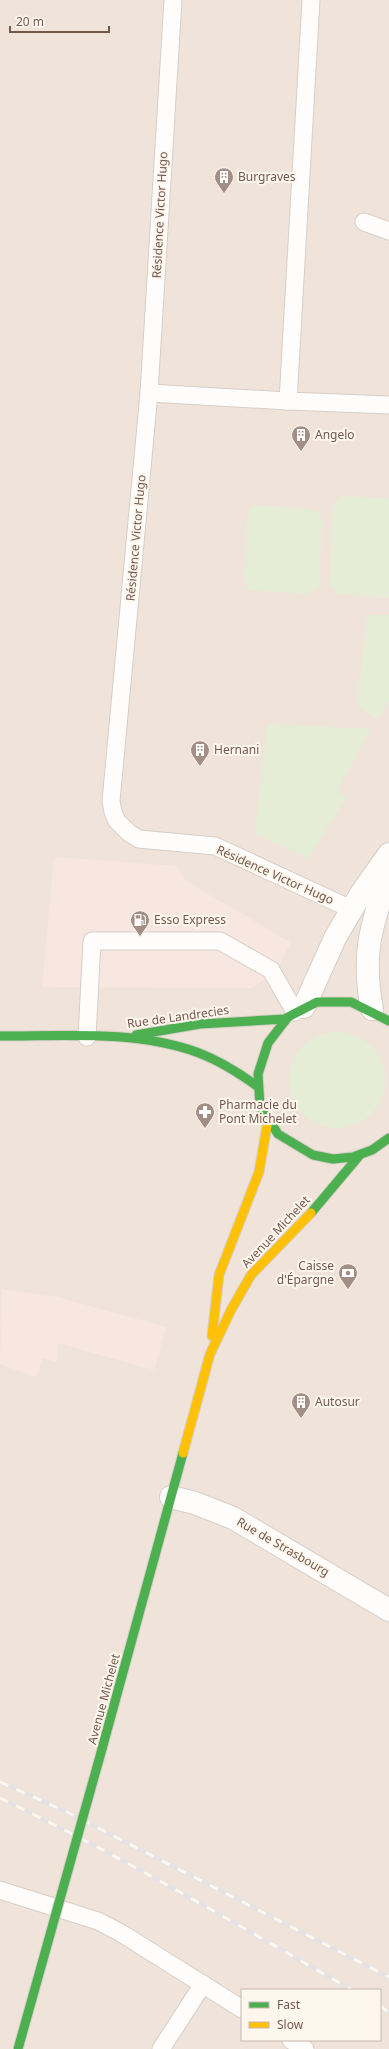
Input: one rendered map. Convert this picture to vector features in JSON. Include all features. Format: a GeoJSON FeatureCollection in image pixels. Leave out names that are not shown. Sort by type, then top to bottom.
{"type":"FeatureCollection","features":[{"type":"Feature","properties":{"kind":"main road","name":"Rue de Landrecies"},"geometry":{"type":"LineString","coordinates":[[121,1038],[200,1024],[295,1013],[334,1001],[351,1002],[380,1015]]}},
{"type":"Feature","properties":{"kind":"main road"},"geometry":{"type":"LineString","coordinates":[[295,1013],[278,1026],[266,1044],[258,1064],[257,1086],[261,1104],[268,1120],[281,1137],[307,1153],[327,1158],[347,1158],[359,1156],[387,1145]]}},
{"type":"Feature","properties":{"kind":"main road","name":"Rue de Landrecies"},"geometry":{"type":"LineString","coordinates":[[0,1036],[121,1038],[197,1052],[234,1069],[257,1086]]}},
{"type":"Feature","properties":{"kind":"main road","name":"Avenue Michelet"},"geometry":{"type":"LineString","coordinates":[[18,2049],[210,1354],[219,1275],[259,1172],[268,1120]]}},
{"type":"Feature","properties":{"kind":"main road","name":"Avenue Michelet"},"geometry":{"type":"LineString","coordinates":[[210,1354],[231,1310],[251,1274],[309,1216],[359,1156]]}},
{"type":"Feature","properties":{"kind":"street"},"geometry":{"type":"LineString","coordinates":[[295,1013],[351,909],[389,854]]}},
{"type":"Feature","properties":{"kind":"street"},"geometry":{"type":"LineString","coordinates":[[380,1015],[367,974],[368,945],[389,872]]}},
{"type":"Feature","properties":{"kind":"street","name":"Rue de Strasbourg"},"geometry":{"type":"LineString","coordinates":[[171,1498],[195,1503],[233,1518],[389,1610]]}},
{"type":"Feature","properties":{"kind":"lane","name":"Résidence Victor Hugo"},"geometry":{"type":"LineString","coordinates":[[173,0],[149,393],[111,801],[113,812],[117,821],[129,833],[139,839],[215,846],[351,909]]}},
{"type":"Feature","properties":{"kind":"lane"},"geometry":{"type":"LineString","coordinates":[[288,401],[311,0]]}},
{"type":"Feature","properties":{"kind":"lane"},"geometry":{"type":"LineString","coordinates":[[364,222],[389,231]]}},
{"type":"Feature","properties":{"kind":"lane"},"geometry":{"type":"LineString","coordinates":[[149,393],[389,405]]}},
{"type":"Feature","properties":{"kind":"lane"},"geometry":{"type":"LineString","coordinates":[[87,1037],[92,941],[220,941],[271,970],[295,1013]]}},
{"type":"Feature","properties":{"kind":"lane"},"geometry":{"type":"LineString","coordinates":[[0,1890],[98,1921],[120,1933],[241,2008]]}},
{"type":"Feature","properties":{"kind":"lane"},"geometry":{"type":"LineString","coordinates":[[161,2049],[203,1984]]}},
{"type":"Feature","properties":{"kind":"lane"},"geometry":{"type":"LineString","coordinates":[[293,2041],[305,2049]]}},
{"type":"Feature","properties":{"kind":"shaded area"},"geometry":{"type":"Polygon","coordinates":[[[0,0],[389,0],[389,2049],[0,2049],[0,0]]]}},
{"type":"Feature","properties":{"kind":"shaded area"},"geometry":{"type":"Polygon","coordinates":[[[54,857],[176,866],[186,881],[291,943],[273,975],[252,988],[42,987],[54,857]]]}},
{"type":"Feature","properties":{"kind":"shaded area"},"geometry":{"type":"Polygon","coordinates":[[[2,1289],[57,1297],[166,1327],[154,1370],[58,1343],[57,1362],[43,1358],[36,1377],[0,1364],[2,1289]]]}},
{"type":"Feature","properties":{"kind":"green space"},"geometry":{"type":"Polygon","coordinates":[[[342,496],[389,499],[389,598],[337,593],[330,584],[333,503],[342,496]]]}},
{"type":"Feature","properties":{"kind":"green space"},"geometry":{"type":"Polygon","coordinates":[[[254,505],[317,510],[322,520],[319,585],[309,594],[248,590],[244,578],[248,512],[254,505]]]}},
{"type":"Feature","properties":{"kind":"green space"},"geometry":{"type":"Polygon","coordinates":[[[367,615],[389,615],[389,700],[377,720],[357,704],[367,615]]]}},
{"type":"Feature","properties":{"kind":"green space"},"geometry":{"type":"Polygon","coordinates":[[[267,724],[371,729],[337,791],[347,797],[308,859],[255,833],[267,724]]]}},
{"type":"Feature","properties":{"kind":"green space"},"geometry":{"type":"Polygon","coordinates":[[[337,1032],[356,1035],[371,1046],[382,1061],[385,1080],[382,1099],[371,1114],[356,1125],[337,1128],[318,1125],[303,1114],[292,1099],[289,1080],[292,1061],[303,1046],[318,1035],[337,1032]]]}},
{"type":"Feature","properties":{"kind":"railway"},"geometry":{"type":"LineString","coordinates":[[0,1782],[67,1812],[389,1977]]}},
{"type":"Feature","properties":{"kind":"railway"},"geometry":{"type":"LineString","coordinates":[[0,1798],[90,1843],[350,1989]]}},
{"type":"Feature","properties":{"kind":"railway"},"geometry":{"type":"LineString","coordinates":[[381,2007],[389,2012]]}},
{"type":"Feature","properties":{"kind":"traffic: fast"},"geometry":{"type":"LineString","coordinates":[[389,1021],[351,1002],[317,1002],[288,1017],[268,1043],[258,1074],[260,1106],[278,1134],[313,1155],[333,1159],[353,1157],[372,1150],[389,1138]]}},
{"type":"Feature","properties":{"kind":"traffic: fast"},"geometry":{"type":"LineString","coordinates":[[136,1035],[200,1024],[286,1019]]}},
{"type":"Feature","properties":{"kind":"traffic: fast"},"geometry":{"type":"LineString","coordinates":[[0,1036],[75,1035],[151,1041],[175,1046],[207,1056],[243,1076],[257,1086]]}},
{"type":"Feature","properties":{"kind":"traffic: fast"},"geometry":{"type":"LineString","coordinates":[[311,1213],[359,1156]]}},
{"type":"Feature","properties":{"kind":"traffic: fast"},"geometry":{"type":"LineString","coordinates":[[102,1749],[183,1453]]}},
{"type":"Feature","properties":{"kind":"traffic: fast"},"geometry":{"type":"LineString","coordinates":[[18,2049],[102,1749]]}},
{"type":"Feature","properties":{"kind":"traffic: slow"},"geometry":{"type":"LineString","coordinates":[[212,1336],[219,1275],[259,1172],[268,1120]]}},
{"type":"Feature","properties":{"kind":"traffic: slow"},"geometry":{"type":"LineString","coordinates":[[183,1453],[210,1354],[231,1310],[251,1275],[311,1213]]}},
{"type":"Feature","properties":{"kind":"place","name":"Burgraves"},"geometry":{"type":"Point","coordinates":[224,194]}},
{"type":"Feature","properties":{"kind":"place","name":"Angelo"},"geometry":{"type":"Point","coordinates":[301,452]}},
{"type":"Feature","properties":{"kind":"place","name":"Hernani"},"geometry":{"type":"Point","coordinates":[200,767]}},
{"type":"Feature","properties":{"kind":"place","name":"Esso Express"},"geometry":{"type":"Point","coordinates":[140,937]}},
{"type":"Feature","properties":{"kind":"place","name":"Pharmacie du Pont Michelet"},"geometry":{"type":"Point","coordinates":[205,1129]}},
{"type":"Feature","properties":{"kind":"place","name":"Caisse d'Épargne"},"geometry":{"type":"Point","coordinates":[348,1290]}},
{"type":"Feature","properties":{"kind":"place","name":"Autosur"},"geometry":{"type":"Point","coordinates":[301,1419]}}]}
